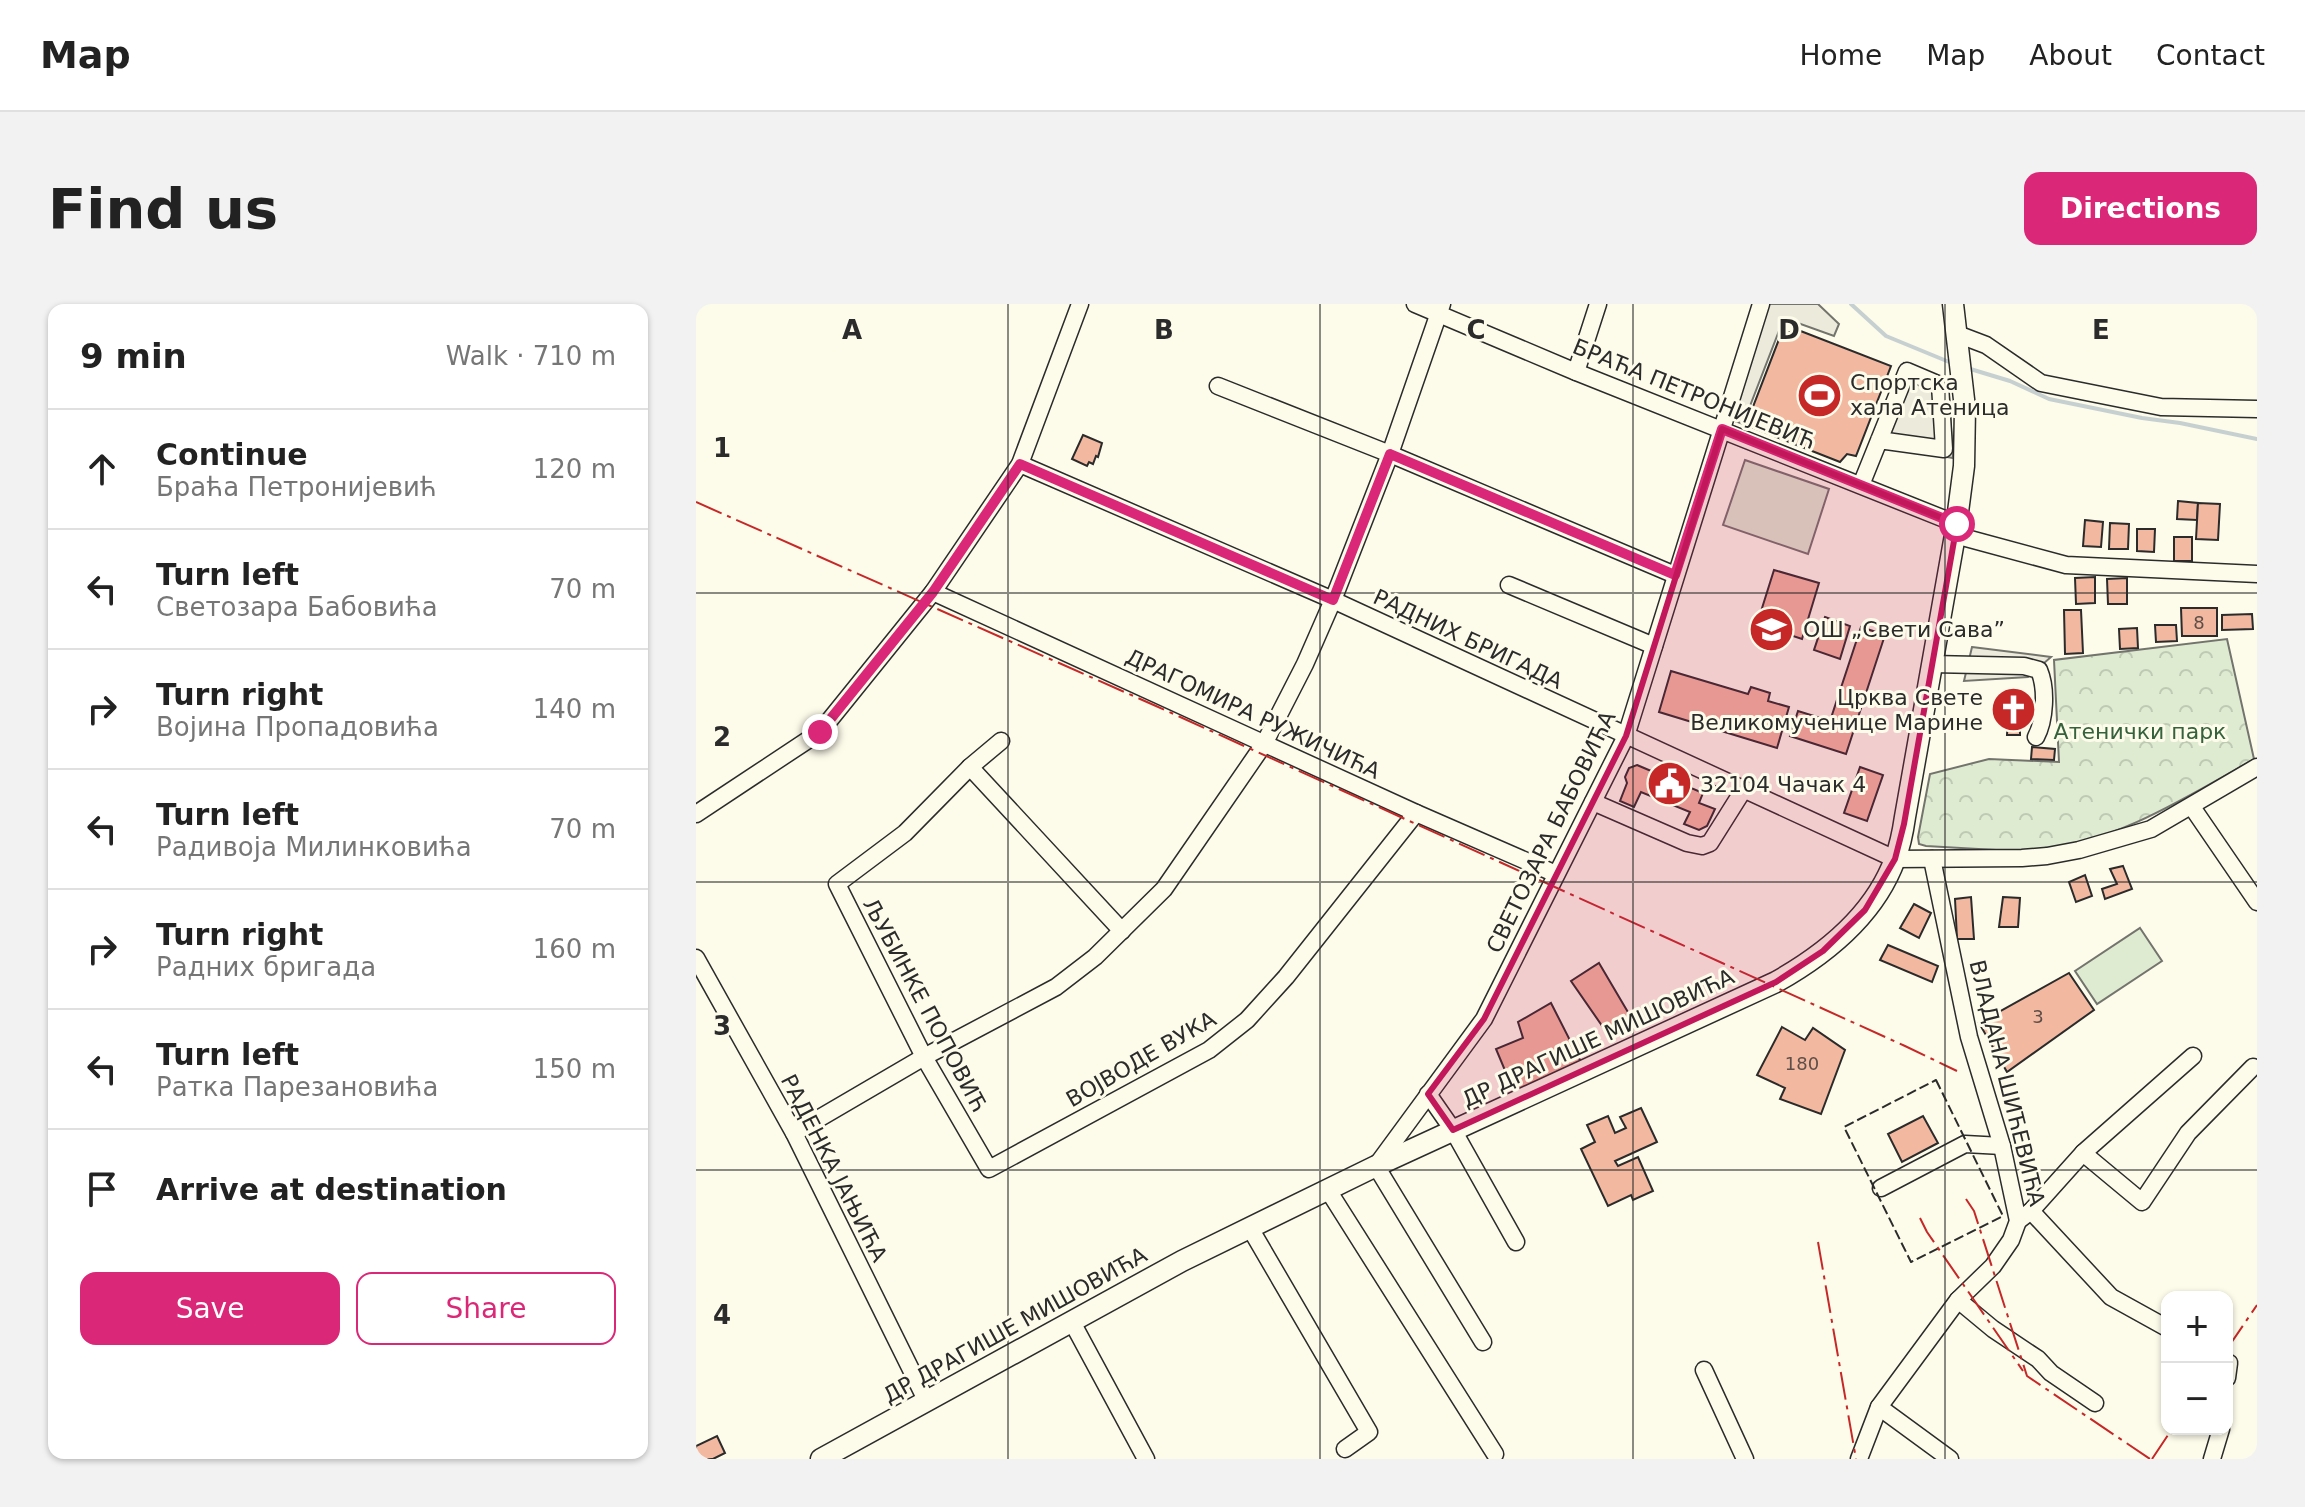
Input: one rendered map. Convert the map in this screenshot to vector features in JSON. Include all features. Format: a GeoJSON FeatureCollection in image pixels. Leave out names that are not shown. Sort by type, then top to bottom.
{"type":"FeatureCollection","features":[{"type":"Feature","properties":{"kind":"main road","name":"ДР ДРАГИШЕ МИШОВИЋА"},"geometry":{"type":"LineString","coordinates":[[821,1459],[1182,1261],[1376,1166],[1776,982],[1823,951],[1853,924],[1875,896],[1895,859],[1904,824],[1956,530],[1965,452],[1956,307]]}},
{"type":"Feature","properties":{"kind":"street"},"geometry":{"type":"LineString","coordinates":[[696,814],[820,732],[933,592],[1020,464],[1080,304]]}},
{"type":"Feature","properties":{"kind":"street","name":"БРАЋА ПЕТРОНИЈЕВИЋ"},"geometry":{"type":"LineString","coordinates":[[1415,304],[1441,309],[1576,372],[1861,485],[1956,530],[2066,565],[2257,574]]}},
{"type":"Feature","properties":{"kind":"street"},"geometry":{"type":"LineString","coordinates":[[1576,372],[1598,304]]}},
{"type":"Feature","properties":{"kind":"street","name":"СВЕТОЗАРА БАБОВИЋА"},"geometry":{"type":"LineString","coordinates":[[1376,1166],[1484,1019],[1626,736],[1761,304]]}},
{"type":"Feature","properties":{"kind":"street"},"geometry":{"type":"LineString","coordinates":[[794,1133],[924,1057],[1056,987],[1095,957],[1164,889],[1264,744],[1305,664],[1390,454],[1441,309]]}},
{"type":"Feature","properties":{"kind":"street"},"geometry":{"type":"LineString","coordinates":[[1958,338],[1986,345],[2041,383],[2161,407],[2257,409]]}},
{"type":"Feature","properties":{"kind":"street"},"geometry":{"type":"LineString","coordinates":[[1861,485],[1879,440],[1907,371],[1940,385],[1944,449],[1879,440]]}},
{"type":"Feature","properties":{"kind":"street"},"geometry":{"type":"LineString","coordinates":[[1218,386],[1390,454],[1675,575]]}},
{"type":"Feature","properties":{"kind":"street","name":"РАДНИХ БРИГАДА"},"geometry":{"type":"LineString","coordinates":[[1020,464],[1333,600],[1895,859]]}},
{"type":"Feature","properties":{"kind":"street"},"geometry":{"type":"LineString","coordinates":[[1509,585],[1654,646]]}},
{"type":"Feature","properties":{"kind":"street","name":"ДРАГОМИРА РУЖИЧИЋА"},"geometry":{"type":"LineString","coordinates":[[933,592],[1556,874]]}},
{"type":"Feature","properties":{"kind":"street"},"geometry":{"type":"LineString","coordinates":[[1932,664],[2024,666],[2039,670],[2043,685],[2042,726],[2036,737]]}},
{"type":"Feature","properties":{"kind":"street","name":"ЉУБИНКЕ ПОПОВИЋ"},"geometry":{"type":"LineString","coordinates":[[989,1169],[924,1057],[837,884],[905,833],[970,767],[1001,741]]}},
{"type":"Feature","properties":{"kind":"street"},"geometry":{"type":"LineString","coordinates":[[970,767],[1122,931]]}},
{"type":"Feature","properties":{"kind":"street"},"geometry":{"type":"LineString","coordinates":[[1895,859],[2035,857],[2079,850],[2151,829],[2257,767]]}},
{"type":"Feature","properties":{"kind":"street"},"geometry":{"type":"LineString","coordinates":[[1593,802],[1687,843],[1702,846],[1710,843],[1744,789]]}},
{"type":"Feature","properties":{"kind":"street"},"geometry":{"type":"LineString","coordinates":[[2192,807],[2257,902]]}},
{"type":"Feature","properties":{"kind":"street","name":"ВОЈВОДЕ ВУКА"},"geometry":{"type":"LineString","coordinates":[[989,1169],[1209,1050],[1247,1020],[1286,977],[1416,813]]}},
{"type":"Feature","properties":{"kind":"street","name":"ВЛАДАНА ШИЋЕВИЋА"},"geometry":{"type":"LineString","coordinates":[[1859,1459],[1879,1407],[1958,1300],[1993,1266],[2025,1216],[1969,1037],[1932,859]]}},
{"type":"Feature","properties":{"kind":"street","name":"РАДЕНКА ЈАЊИЋА"},"geometry":{"type":"LineString","coordinates":[[696,958],[794,1133],[927,1402]]}},
{"type":"Feature","properties":{"kind":"street"},"geometry":{"type":"LineString","coordinates":[[2161,1325],[2111,1297],[2025,1216],[2083,1153],[2193,1056]]}},
{"type":"Feature","properties":{"kind":"street"},"geometry":{"type":"LineString","coordinates":[[2083,1153],[2142,1202],[2188,1133],[2253,1067]]}},
{"type":"Feature","properties":{"kind":"street"},"geometry":{"type":"LineString","coordinates":[[1428,1094],[1453,1130],[1516,1242]]}},
{"type":"Feature","properties":{"kind":"street"},"geometry":{"type":"LineString","coordinates":[[1881,1188],[1965,1144],[2002,1146]]}},
{"type":"Feature","properties":{"kind":"street"},"geometry":{"type":"LineString","coordinates":[[1376,1166],[1483,1342]]}},
{"type":"Feature","properties":{"kind":"street"},"geometry":{"type":"LineString","coordinates":[[1328,1190],[1495,1454]]}},
{"type":"Feature","properties":{"kind":"street"},"geometry":{"type":"LineString","coordinates":[[1250,1228],[1369,1432],[1345,1449]]}},
{"type":"Feature","properties":{"kind":"street"},"geometry":{"type":"LineString","coordinates":[[1958,1300],[1993,1329],[2038,1359],[2063,1382],[2095,1403]]}},
{"type":"Feature","properties":{"kind":"street"},"geometry":{"type":"LineString","coordinates":[[1072,1322],[1146,1459]]}},
{"type":"Feature","properties":{"kind":"street"},"geometry":{"type":"LineString","coordinates":[[1704,1370],[1745,1459]]}},
{"type":"Feature","properties":{"kind":"street"},"geometry":{"type":"LineString","coordinates":[[1879,1407],[1950,1459]]}},
{"type":"Feature","properties":{"kind":"street"},"geometry":{"type":"LineString","coordinates":[[2212,1459],[2219,1435]]}},
{"type":"Feature","properties":{"kind":"highlighted area"},"geometry":{"type":"Polygon","coordinates":[[[1722,429],[1957,524],[1904,824],[1895,859],[1865,910],[1823,951],[1776,982],[1453,1130],[1428,1094],[1484,1019],[1626,736],[1722,429]]]}},
{"type":"Feature","properties":{"kind":"green space"},"geometry":{"type":"Polygon","coordinates":[[[1745,460],[1829,489],[1808,554],[1723,525],[1745,460]]]}},
{"type":"Feature","properties":{"kind":"green space","name":"Атенички парк"},"geometry":{"type":"Polygon","coordinates":[[[2227,639],[2254,759],[2147,818],[2061,847],[2031,852],[1919,844],[1930,774],[1989,759],[2059,762],[2054,660],[2227,639]]]}},
{"type":"Feature","properties":{"kind":"green space"},"geometry":{"type":"Polygon","coordinates":[[[2140,928],[2162,961],[2097,1004],[2075,971],[2140,928]]]}},
{"type":"Feature","properties":{"kind":"shaded area"},"geometry":{"type":"Polygon","coordinates":[[[1766,304],[1818,304],[1839,324],[1834,336],[1784,318],[1743,424],[1729,419],[1766,304]]]}},
{"type":"Feature","properties":{"kind":"shaded area"},"geometry":{"type":"Polygon","coordinates":[[[1904,363],[1948,380],[1953,458],[1872,444],[1904,363]]]}},
{"type":"Feature","properties":{"kind":"shaded area"},"geometry":{"type":"Polygon","coordinates":[[[1972,647],[2051,657],[2028,677],[1964,681],[1972,647]]]}},
{"type":"Feature","properties":{"kind":"building","name":"Спортска хала Атеница"},"geometry":{"type":"Polygon","coordinates":[[[1798,330],[1891,366],[1856,456],[1847,454],[1840,462],[1746,425],[1781,334],[1798,330]]]}},
{"type":"Feature","properties":{"kind":"building"},"geometry":{"type":"Polygon","coordinates":[[[1083,435],[1102,443],[1098,457],[1087,466],[1072,459],[1083,435]]]}},
{"type":"Feature","properties":{"kind":"building"},"geometry":{"type":"Polygon","coordinates":[[[2178,501],[2198,503],[2197,520],[2177,519],[2178,501]]]}},
{"type":"Feature","properties":{"kind":"building"},"geometry":{"type":"Polygon","coordinates":[[[2198,503],[2220,504],[2218,540],[2196,539],[2198,503]]]}},
{"type":"Feature","properties":{"kind":"building"},"geometry":{"type":"Polygon","coordinates":[[[2085,520],[2103,522],[2101,547],[2083,546],[2085,520]]]}},
{"type":"Feature","properties":{"kind":"building"},"geometry":{"type":"Polygon","coordinates":[[[2110,523],[2129,524],[2128,549],[2109,549],[2110,523]]]}},
{"type":"Feature","properties":{"kind":"building"},"geometry":{"type":"Polygon","coordinates":[[[2137,529],[2155,529],[2154,552],[2137,551],[2137,529]]]}},
{"type":"Feature","properties":{"kind":"building"},"geometry":{"type":"Polygon","coordinates":[[[2174,537],[2192,537],[2192,561],[2174,561],[2174,537]]]}},
{"type":"Feature","properties":{"kind":"building"},"geometry":{"type":"Polygon","coordinates":[[[1774,570],[1819,583],[1802,639],[1757,624],[1774,570]]]}},
{"type":"Feature","properties":{"kind":"building"},"geometry":{"type":"Polygon","coordinates":[[[2095,577],[2095,603],[2076,604],[2075,578],[2095,577]]]}},
{"type":"Feature","properties":{"kind":"building"},"geometry":{"type":"Polygon","coordinates":[[[2127,578],[2127,604],[2108,604],[2107,579],[2127,578]]]}},
{"type":"Feature","properties":{"kind":"building"},"geometry":{"type":"Polygon","coordinates":[[[2181,608],[2217,608],[2217,636],[2182,636],[2181,608]]]}},
{"type":"Feature","properties":{"kind":"building"},"geometry":{"type":"Polygon","coordinates":[[[2064,610],[2081,610],[2083,653],[2065,654],[2064,610]]]}},
{"type":"Feature","properties":{"kind":"building"},"geometry":{"type":"Polygon","coordinates":[[[2252,614],[2253,629],[2222,630],[2222,615],[2252,614]]]}},
{"type":"Feature","properties":{"kind":"building"},"geometry":{"type":"Polygon","coordinates":[[[1825,617],[1850,626],[1840,659],[1814,650],[1825,617]]]}},
{"type":"Feature","properties":{"kind":"building"},"geometry":{"type":"Polygon","coordinates":[[[2155,625],[2176,625],[2177,641],[2156,642],[2155,625]]]}},
{"type":"Feature","properties":{"kind":"building"},"geometry":{"type":"Polygon","coordinates":[[[1861,627],[1885,635],[1846,754],[1790,736],[1798,711],[1830,721],[1861,627]]]}},
{"type":"Feature","properties":{"kind":"building"},"geometry":{"type":"Polygon","coordinates":[[[2137,628],[2138,648],[2120,649],[2119,629],[2137,628]]]}},
{"type":"Feature","properties":{"kind":"building"},"geometry":{"type":"Polygon","coordinates":[[[1671,671],[1748,694],[1751,687],[1770,693],[1768,701],[1789,707],[1777,748],[1659,712],[1671,671]]]}},
{"type":"Feature","properties":{"kind":"building","name":"Црква Свете Великомученице Марине"},"geometry":{"type":"Polygon","coordinates":[[[2007,696],[2022,696],[2022,705],[2027,705],[2027,718],[2020,718],[2020,735],[2007,735],[2008,716],[2000,716],[2001,702],[2007,702],[2007,696]]]}},
{"type":"Feature","properties":{"kind":"building"},"geometry":{"type":"Polygon","coordinates":[[[2032,747],[2055,749],[2054,760],[2031,759],[2032,747]]]}},
{"type":"Feature","properties":{"kind":"building"},"geometry":{"type":"Polygon","coordinates":[[[1637,765],[1703,793],[1699,803],[1715,809],[1707,826],[1699,830],[1684,824],[1690,812],[1641,792],[1634,807],[1620,801],[1629,768],[1637,765]]]}},
{"type":"Feature","properties":{"kind":"building"},"geometry":{"type":"Polygon","coordinates":[[[1860,767],[1883,775],[1867,821],[1844,813],[1860,767]]]}},
{"type":"Feature","properties":{"kind":"building"},"geometry":{"type":"Polygon","coordinates":[[[2123,866],[2132,889],[2105,899],[2102,889],[2117,884],[2110,869],[2123,866]]]}},
{"type":"Feature","properties":{"kind":"building"},"geometry":{"type":"Polygon","coordinates":[[[2085,875],[2092,896],[2076,902],[2069,882],[2085,875]]]}},
{"type":"Feature","properties":{"kind":"building"},"geometry":{"type":"Polygon","coordinates":[[[1971,897],[1974,939],[1957,939],[1955,899],[1971,897]]]}},
{"type":"Feature","properties":{"kind":"building"},"geometry":{"type":"Polygon","coordinates":[[[2003,897],[2020,898],[2018,927],[1999,927],[2003,897]]]}},
{"type":"Feature","properties":{"kind":"building"},"geometry":{"type":"Polygon","coordinates":[[[1914,904],[1931,913],[1919,938],[1900,928],[1914,904]]]}},
{"type":"Feature","properties":{"kind":"building"},"geometry":{"type":"Polygon","coordinates":[[[1888,945],[1938,966],[1932,982],[1880,960],[1888,945]]]}},
{"type":"Feature","properties":{"kind":"building"},"geometry":{"type":"Polygon","coordinates":[[[1599,963],[1632,1019],[1607,1033],[1571,981],[1599,963]]]}},
{"type":"Feature","properties":{"kind":"building"},"geometry":{"type":"Polygon","coordinates":[[[2069,973],[2094,1010],[2007,1072],[1979,1023],[2069,973]]]}},
{"type":"Feature","properties":{"kind":"building"},"geometry":{"type":"Polygon","coordinates":[[[1551,1003],[1581,1062],[1514,1092],[1496,1049],[1523,1038],[1518,1022],[1551,1003]]]}},
{"type":"Feature","properties":{"kind":"building"},"geometry":{"type":"Polygon","coordinates":[[[1782,1027],[1805,1040],[1813,1028],[1845,1050],[1821,1114],[1780,1099],[1785,1088],[1757,1075],[1782,1027]]]}},
{"type":"Feature","properties":{"kind":"building"},"geometry":{"type":"Polygon","coordinates":[[[1641,1108],[1657,1142],[1615,1161],[1618,1166],[1638,1157],[1653,1191],[1633,1200],[1631,1195],[1608,1206],[1581,1149],[1595,1142],[1587,1125],[1608,1116],[1615,1133],[1626,1128],[1620,1117],[1641,1108]]]}},
{"type":"Feature","properties":{"kind":"building"},"geometry":{"type":"Polygon","coordinates":[[[1923,1116],[1938,1143],[1902,1162],[1888,1134],[1923,1116]]]}},
{"type":"Feature","properties":{"kind":"building"},"geometry":{"type":"Polygon","coordinates":[[[717,1436],[725,1453],[713,1459],[696,1459],[696,1446],[717,1436]]]}},
{"type":"Feature","properties":{"kind":"waterway"},"geometry":{"type":"LineString","coordinates":[[1851,304],[1886,336],[1954,364]]}},
{"type":"Feature","properties":{"kind":"waterway"},"geometry":{"type":"LineString","coordinates":[[1967,368],[2010,381],[2049,399],[2257,439]]}},
{"type":"Feature","properties":{"kind":"fence"},"geometry":{"type":"LineString","coordinates":[[1936,1080],[2003,1216],[1911,1262],[1844,1127],[1936,1080]]}},
{"type":"Feature","properties":{"kind":"power"},"geometry":{"type":"LineString","coordinates":[[696,502],[1156,706],[1957,1071]]}},
{"type":"Feature","properties":{"kind":"power"},"geometry":{"type":"LineString","coordinates":[[1966,1199],[1974,1211],[2027,1376],[2150,1459]]}},
{"type":"Feature","properties":{"kind":"power"},"geometry":{"type":"LineString","coordinates":[[1920,1218],[2023,1371]]}},
{"type":"Feature","properties":{"kind":"power"},"geometry":{"type":"LineString","coordinates":[[1818,1242],[1856,1459]]}},
{"type":"Feature","properties":{"kind":"power"},"geometry":{"type":"LineString","coordinates":[[2233,1340],[2257,1305]]}},
{"type":"Feature","properties":{"kind":"power"},"geometry":{"type":"LineString","coordinates":[[2152,1459],[2168,1435]]}},
{"type":"Feature","properties":{"kind":"place","name":"Спортска хала Атеница"},"geometry":{"type":"Point","coordinates":[1819,395]}},
{"type":"Feature","properties":{"kind":"place","name":"ОШ „Свети Сава”"},"geometry":{"type":"Point","coordinates":[1772,629]}},
{"type":"Feature","properties":{"kind":"place","name":"Црква Свете Великомученице Марине"},"geometry":{"type":"Point","coordinates":[2014,710]}},
{"type":"Feature","properties":{"kind":"place","name":"32104 Чачак 4"},"geometry":{"type":"Point","coordinates":[1669,784]}},
{"type":"Feature","properties":{"kind":"route"},"geometry":{"type":"LineString","coordinates":[[820,732],[933,592],[1020,464],[1333,600],[1390,454],[1675,575],[1722,429],[1957,524]]}}]}
